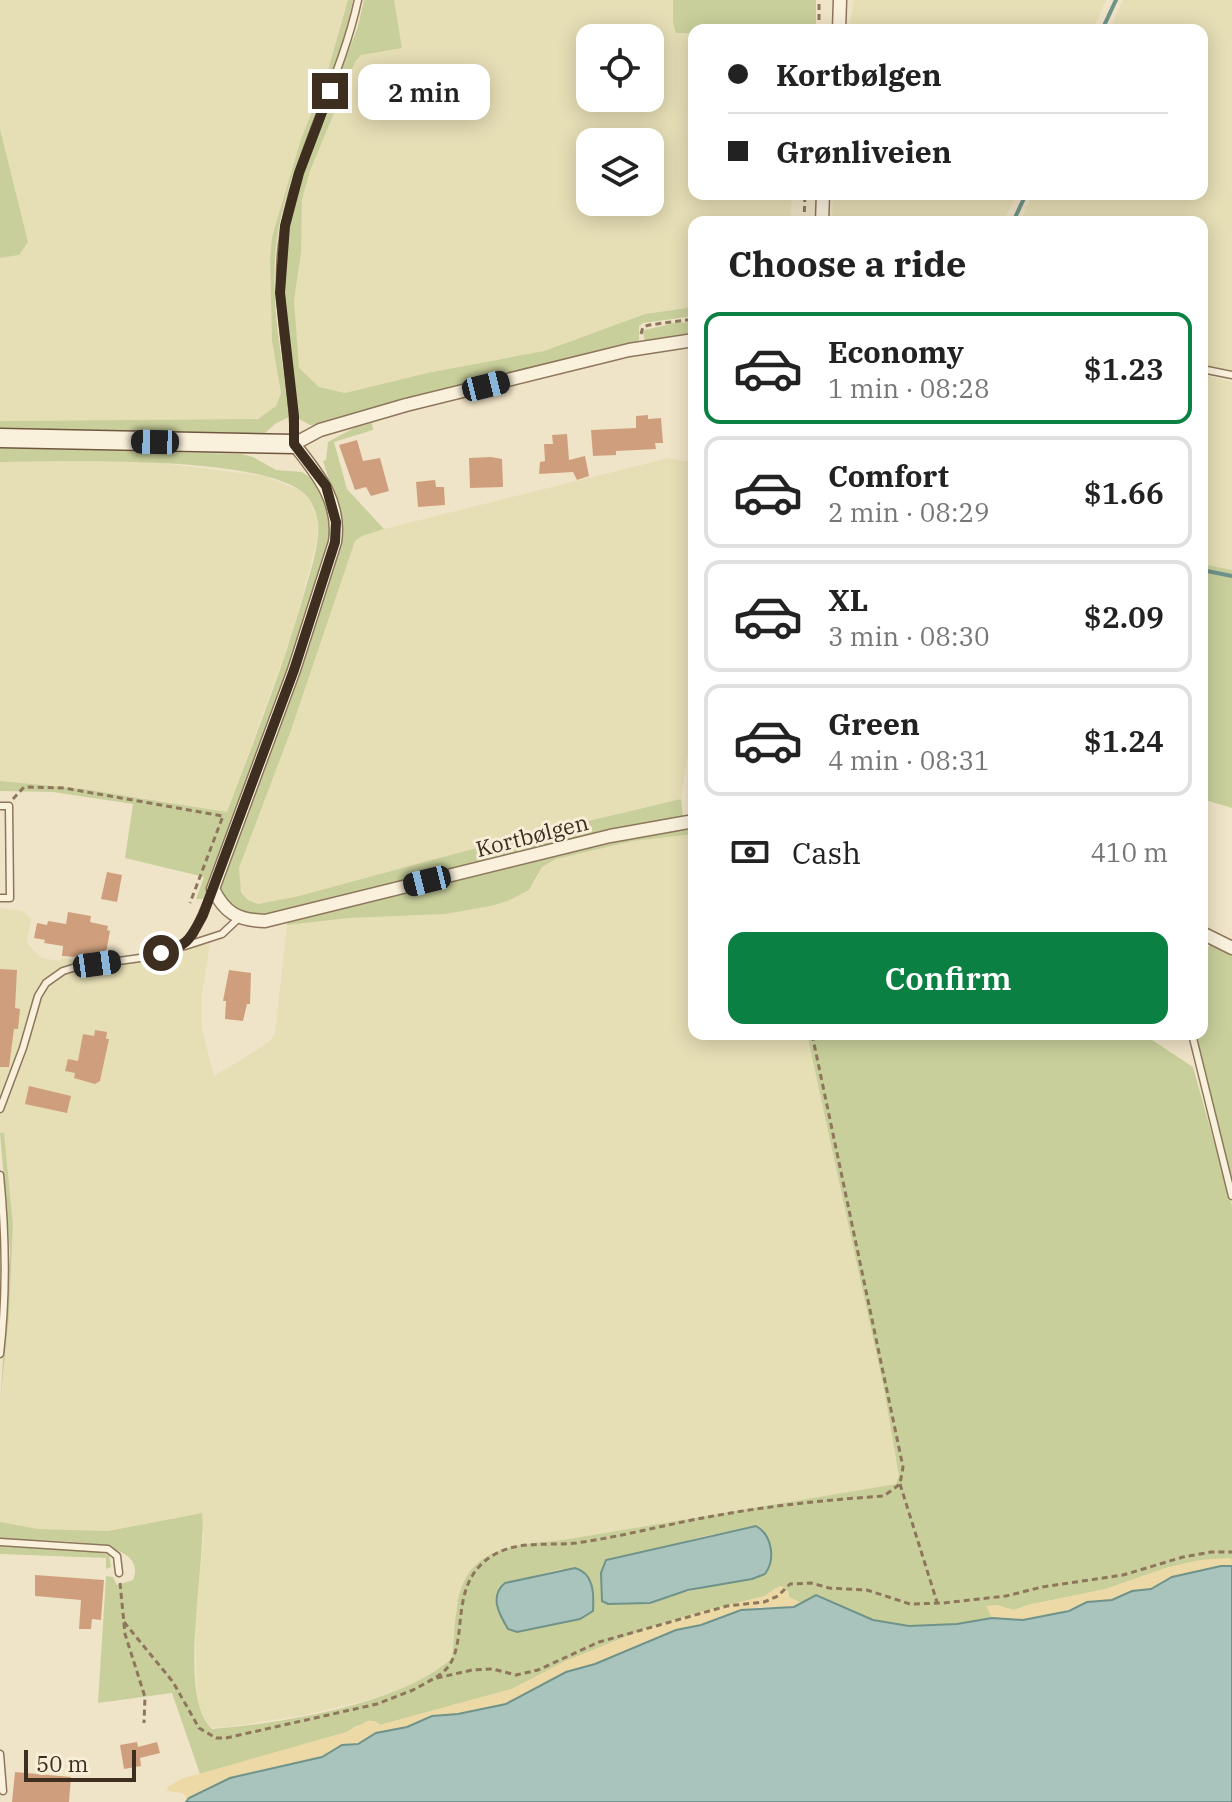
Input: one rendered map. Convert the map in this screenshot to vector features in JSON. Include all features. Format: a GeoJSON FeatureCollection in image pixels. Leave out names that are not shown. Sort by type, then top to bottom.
{"type":"FeatureCollection","features":[{"type":"Feature","properties":{"kind":"street"},"geometry":{"type":"LineString","coordinates":[[839,24],[840,0]]}},
{"type":"Feature","properties":{"kind":"street"},"geometry":{"type":"LineString","coordinates":[[0,438],[294,444],[320,430],[406,405],[629,350],[688,341]]}},
{"type":"Feature","properties":{"kind":"street"},"geometry":{"type":"LineString","coordinates":[[240,917],[221,905],[213,889],[294,670],[335,542],[336,522],[326,486],[294,444]]}},
{"type":"Feature","properties":{"kind":"street","name":"Kortbølgen"},"geometry":{"type":"LineString","coordinates":[[240,917],[265,921],[285,917],[610,836],[688,822]]}},
{"type":"Feature","properties":{"kind":"street"},"geometry":{"type":"LineString","coordinates":[[1208,938],[1232,948]]}},
{"type":"Feature","properties":{"kind":"lane"},"geometry":{"type":"LineString","coordinates":[[294,444],[294,416],[280,293],[282,244],[299,173],[341,61],[358,0]]}},
{"type":"Feature","properties":{"kind":"lane"},"geometry":{"type":"LineString","coordinates":[[1208,370],[1232,375]]}},
{"type":"Feature","properties":{"kind":"lane"},"geometry":{"type":"LineString","coordinates":[[0,806],[9,806],[10,898],[0,898]]}},
{"type":"Feature","properties":{"kind":"lane"},"geometry":{"type":"LineString","coordinates":[[181,947],[193,935],[213,889]]}},
{"type":"Feature","properties":{"kind":"lane"},"geometry":{"type":"LineString","coordinates":[[0,1109],[38,996],[51,978],[76,967],[140,958],[222,934],[240,917]]}},
{"type":"Feature","properties":{"kind":"lane"},"geometry":{"type":"LineString","coordinates":[[1193,1040],[1232,1196]]}},
{"type":"Feature","properties":{"kind":"lane"},"geometry":{"type":"LineString","coordinates":[[0,1175],[6,1238],[0,1354]]}},
{"type":"Feature","properties":{"kind":"lane"},"geometry":{"type":"LineString","coordinates":[[0,1542],[108,1549],[117,1556],[119,1573]]}},
{"type":"Feature","properties":{"kind":"lane"},"geometry":{"type":"LineString","coordinates":[[0,1754],[3,1791]]}},
{"type":"Feature","properties":{"kind":"path"},"geometry":{"type":"LineString","coordinates":[[819,0],[819,24]]}},
{"type":"Feature","properties":{"kind":"path"},"geometry":{"type":"LineString","coordinates":[[641,338],[643,327],[688,320]]}},
{"type":"Feature","properties":{"kind":"path"},"geometry":{"type":"LineString","coordinates":[[9,806],[19,790],[34,786],[82,791],[223,816],[190,903]]}},
{"type":"Feature","properties":{"kind":"path"},"geometry":{"type":"LineString","coordinates":[[813,1040],[903,1467],[900,1484],[937,1603]]}},
{"type":"Feature","properties":{"kind":"path"},"geometry":{"type":"LineString","coordinates":[[124,1622],[173,1682],[199,1728],[216,1738],[250,1735],[377,1704],[442,1674],[455,1656],[466,1589],[482,1565],[504,1551],[515,1547],[576,1543],[747,1510],[884,1496],[900,1484]]}},
{"type":"Feature","properties":{"kind":"path"},"geometry":{"type":"LineString","coordinates":[[433,1679],[484,1669],[516,1675],[538,1670],[599,1642],[727,1606],[764,1602],[778,1596],[790,1584],[811,1583],[829,1588],[867,1590],[910,1604],[937,1603],[1006,1596],[1042,1587],[1123,1575],[1183,1557],[1232,1552]]}},
{"type":"Feature","properties":{"kind":"path"},"geometry":{"type":"LineString","coordinates":[[119,1573],[125,1634],[145,1697],[144,1723]]}},
{"type":"Feature","properties":{"kind":"shaded area"},"geometry":{"type":"Polygon","coordinates":[[[0,0],[348,0],[326,77],[301,139],[272,237],[272,341],[281,393],[276,406],[266,416],[250,419],[0,421],[0,258],[19,255],[28,242],[0,129],[0,0]]]}},
{"type":"Feature","properties":{"kind":"shaded area"},"geometry":{"type":"Polygon","coordinates":[[[394,0],[673,0],[676,33],[688,33],[688,200],[792,200],[790,216],[688,216],[688,308],[645,314],[544,351],[432,372],[345,393],[319,387],[299,369],[295,334],[294,301],[301,253],[302,199],[350,69],[360,55],[402,48],[394,0]]]}},
{"type":"Feature","properties":{"kind":"shaded area"},"geometry":{"type":"Polygon","coordinates":[[[854,0],[1106,0],[1096,24],[850,24],[854,0]]]}},
{"type":"Feature","properties":{"kind":"shaded area"},"geometry":{"type":"Polygon","coordinates":[[[1123,0],[1232,0],[1232,372],[1208,367],[1208,216],[1023,216],[1030,200],[1208,200],[1208,24],[1112,24],[1123,0]]]}},
{"type":"Feature","properties":{"kind":"shaded area"},"geometry":{"type":"Polygon","coordinates":[[[833,200],[1014,200],[1006,216],[832,216],[833,200]]]}},
{"type":"Feature","properties":{"kind":"shaded area"},"geometry":{"type":"Polygon","coordinates":[[[1208,376],[1232,382],[1232,570],[1208,565],[1208,376]]]}},
{"type":"Feature","properties":{"kind":"shaded area"},"geometry":{"type":"Polygon","coordinates":[[[669,458],[688,462],[688,753],[681,799],[495,843],[296,897],[258,904],[248,900],[239,886],[239,868],[290,733],[355,541],[384,529],[669,458]]]}},
{"type":"Feature","properties":{"kind":"shaded area"},"geometry":{"type":"Polygon","coordinates":[[[145,461],[263,476],[302,491],[318,520],[317,540],[294,629],[227,812],[138,797],[0,781],[0,462],[145,461]]]}},
{"type":"Feature","properties":{"kind":"shaded area"},"geometry":{"type":"Polygon","coordinates":[[[688,835],[688,1040],[808,1040],[900,1476],[896,1484],[495,1551],[473,1567],[457,1606],[452,1658],[430,1676],[364,1701],[300,1716],[209,1728],[199,1707],[197,1692],[195,1622],[204,1534],[195,1514],[108,1531],[38,1529],[0,1522],[0,1404],[9,1316],[13,1225],[4,1133],[0,1133],[0,908],[23,911],[31,919],[27,943],[41,958],[105,961],[153,952],[179,943],[188,949],[210,942],[202,995],[202,1029],[214,1076],[269,1042],[275,1034],[287,925],[349,918],[444,914],[491,906],[508,901],[535,882],[542,867],[556,859],[633,841],[688,835]]]}},
{"type":"Feature","properties":{"kind":"green space"},"geometry":{"type":"Polygon","coordinates":[[[348,0],[353,0],[346,29],[295,170],[279,227],[275,298],[291,416],[263,435],[0,433],[0,421],[258,419],[276,406],[281,393],[272,341],[272,237],[301,139],[326,77],[348,0]]]}},
{"type":"Feature","properties":{"kind":"green space"},"geometry":{"type":"Polygon","coordinates":[[[364,0],[394,0],[402,48],[361,55],[355,62],[310,171],[302,199],[301,253],[294,301],[299,368],[319,387],[345,393],[432,372],[544,351],[645,314],[688,308],[688,317],[643,323],[639,326],[639,344],[315,425],[297,418],[284,287],[289,225],[303,173],[358,26],[364,0]]]}},
{"type":"Feature","properties":{"kind":"green space"},"geometry":{"type":"Polygon","coordinates":[[[673,0],[816,0],[816,24],[688,24],[688,33],[676,33],[673,0]]]}},
{"type":"Feature","properties":{"kind":"green space"},"geometry":{"type":"Polygon","coordinates":[[[0,129],[28,242],[19,255],[0,258],[0,129]]]}},
{"type":"Feature","properties":{"kind":"green space"},"geometry":{"type":"Polygon","coordinates":[[[688,322],[688,336],[645,342],[645,330],[688,322]]]}},
{"type":"Feature","properties":{"kind":"green space"},"geometry":{"type":"Polygon","coordinates":[[[372,423],[373,430],[334,442],[347,489],[384,529],[355,541],[290,733],[239,868],[241,892],[248,900],[258,904],[295,897],[495,843],[681,799],[683,819],[270,917],[254,916],[232,907],[219,887],[341,537],[340,514],[323,461],[326,460],[328,442],[356,427],[372,423]]]}},
{"type":"Feature","properties":{"kind":"green space"},"geometry":{"type":"Polygon","coordinates":[[[0,448],[241,454],[276,470],[302,472],[327,496],[332,538],[299,642],[205,899],[196,899],[204,877],[125,858],[133,804],[53,792],[0,791],[0,781],[83,789],[227,812],[278,677],[312,568],[318,531],[313,507],[309,499],[289,484],[256,474],[164,463],[0,462],[0,448]]]}},
{"type":"Feature","properties":{"kind":"green space"},"geometry":{"type":"Polygon","coordinates":[[[1208,565],[1232,570],[1232,808],[1208,801],[1208,565]]]}},
{"type":"Feature","properties":{"kind":"green space"},"geometry":{"type":"Polygon","coordinates":[[[688,826],[688,835],[633,841],[556,859],[542,867],[529,890],[491,906],[445,914],[349,918],[287,925],[288,920],[610,841],[688,826]]]}},
{"type":"Feature","properties":{"kind":"green space"},"geometry":{"type":"Polygon","coordinates":[[[1211,944],[1232,952],[1232,1185],[1196,1040],[1208,1040],[1208,948],[1211,944]]]}},
{"type":"Feature","properties":{"kind":"green space"},"geometry":{"type":"Polygon","coordinates":[[[808,1040],[1152,1040],[1193,1067],[1232,1206],[1232,1559],[1201,1560],[1166,1568],[1106,1589],[1014,1610],[996,1605],[987,1607],[992,1618],[957,1624],[909,1626],[877,1622],[816,1595],[801,1603],[789,1597],[788,1591],[776,1588],[765,1596],[645,1629],[566,1661],[512,1689],[380,1725],[374,1721],[347,1732],[200,1774],[172,1693],[98,1703],[106,1576],[113,1577],[117,1585],[133,1580],[134,1564],[124,1554],[106,1547],[0,1538],[0,1522],[38,1529],[108,1531],[202,1513],[194,1659],[201,1712],[212,1729],[338,1709],[403,1688],[430,1674],[452,1658],[462,1587],[481,1560],[495,1552],[527,1544],[896,1484],[899,1476],[884,1389],[808,1040]],[[756,1526],[658,1549],[678,1594],[752,1579],[756,1526]],[[562,1569],[505,1583],[517,1632],[580,1619],[593,1611],[562,1569]]]}},
{"type":"Feature","properties":{"kind":"green space"},"geometry":{"type":"Polygon","coordinates":[[[0,1133],[4,1133],[13,1225],[9,1316],[0,1404],[10,1252],[0,1133]]]}},
{"type":"Feature","properties":{"kind":"green space"},"geometry":{"type":"Polygon","coordinates":[[[0,1546],[94,1551],[109,1555],[111,1567],[106,1569],[106,1558],[0,1554],[0,1546]]]}},
{"type":"Feature","properties":{"kind":"sand"},"geometry":{"type":"Polygon","coordinates":[[[1232,1559],[1232,1566],[1172,1577],[1151,1589],[1132,1591],[1112,1600],[1087,1602],[1054,1615],[1008,1621],[992,1618],[986,1606],[996,1605],[1014,1610],[1106,1589],[1166,1568],[1232,1559]]]}},
{"type":"Feature","properties":{"kind":"sand"},"geometry":{"type":"Polygon","coordinates":[[[780,1586],[785,1587],[789,1597],[801,1603],[794,1607],[761,1607],[666,1634],[595,1664],[571,1670],[506,1704],[432,1716],[407,1727],[376,1733],[362,1742],[347,1744],[322,1757],[230,1778],[186,1802],[186,1796],[182,1793],[167,1791],[181,1779],[347,1732],[369,1720],[380,1725],[512,1689],[566,1661],[645,1629],[765,1596],[780,1586]]]}},
{"type":"Feature","properties":{"kind":"water"},"geometry":{"type":"Polygon","coordinates":[[[756,1526],[766,1535],[771,1548],[765,1574],[688,1590],[650,1603],[608,1604],[602,1601],[601,1573],[606,1560],[756,1526]]]}},
{"type":"Feature","properties":{"kind":"water"},"geometry":{"type":"Polygon","coordinates":[[[1232,1566],[1232,1802],[186,1802],[230,1778],[322,1757],[342,1745],[358,1744],[376,1733],[407,1727],[432,1716],[506,1704],[566,1672],[595,1664],[676,1630],[701,1625],[741,1610],[794,1607],[816,1595],[873,1620],[909,1626],[957,1624],[992,1618],[1023,1620],[1069,1611],[1087,1602],[1112,1600],[1132,1591],[1151,1589],[1172,1577],[1232,1566]]]}},
{"type":"Feature","properties":{"kind":"water"},"geometry":{"type":"Polygon","coordinates":[[[575,1568],[589,1579],[593,1591],[593,1611],[580,1619],[517,1632],[508,1629],[497,1599],[505,1583],[575,1568]]]}},
{"type":"Feature","properties":{"kind":"building"},"geometry":{"type":"Polygon","coordinates":[[[648,415],[648,419],[661,418],[663,443],[655,443],[656,449],[616,451],[616,455],[593,456],[591,430],[636,428],[636,416],[648,415]]]}},
{"type":"Feature","properties":{"kind":"building"},"geometry":{"type":"Polygon","coordinates":[[[567,434],[569,460],[585,456],[589,476],[577,480],[573,472],[539,474],[540,462],[545,461],[544,444],[553,444],[552,435],[567,434]]]}},
{"type":"Feature","properties":{"kind":"building"},"geometry":{"type":"Polygon","coordinates":[[[357,440],[363,461],[380,458],[389,491],[371,496],[366,487],[355,490],[339,445],[357,440]]]}},
{"type":"Feature","properties":{"kind":"building"},"geometry":{"type":"Polygon","coordinates":[[[469,458],[502,459],[503,487],[470,488],[469,458]]]}},
{"type":"Feature","properties":{"kind":"building"},"geometry":{"type":"Polygon","coordinates":[[[435,480],[436,487],[444,487],[445,505],[418,507],[416,482],[435,480]]]}},
{"type":"Feature","properties":{"kind":"building"},"geometry":{"type":"Polygon","coordinates":[[[107,872],[122,875],[117,902],[101,899],[107,872]]]}},
{"type":"Feature","properties":{"kind":"building"},"geometry":{"type":"Polygon","coordinates":[[[68,912],[91,916],[90,922],[108,926],[106,953],[97,952],[94,958],[62,956],[63,946],[34,938],[37,923],[66,924],[68,912]]]}},
{"type":"Feature","properties":{"kind":"building"},"geometry":{"type":"Polygon","coordinates":[[[0,969],[17,970],[15,1008],[20,1009],[9,1067],[0,1067],[0,969]]]}},
{"type":"Feature","properties":{"kind":"building"},"geometry":{"type":"Polygon","coordinates":[[[229,970],[251,973],[250,1004],[247,1004],[243,1021],[225,1019],[226,1001],[223,1001],[229,970]]]}},
{"type":"Feature","properties":{"kind":"building"},"geometry":{"type":"Polygon","coordinates":[[[95,1030],[107,1032],[106,1039],[109,1039],[100,1081],[95,1084],[74,1078],[75,1073],[65,1071],[68,1059],[78,1061],[83,1034],[94,1036],[95,1030]]]}},
{"type":"Feature","properties":{"kind":"building"},"geometry":{"type":"Polygon","coordinates":[[[29,1086],[71,1096],[67,1113],[25,1104],[29,1086]]]}},
{"type":"Feature","properties":{"kind":"building"},"geometry":{"type":"Polygon","coordinates":[[[35,1575],[104,1580],[101,1620],[92,1619],[91,1629],[79,1629],[81,1600],[35,1596],[35,1575]]]}},
{"type":"Feature","properties":{"kind":"building"},"geometry":{"type":"Polygon","coordinates":[[[137,1742],[138,1747],[157,1742],[160,1753],[140,1758],[141,1766],[124,1769],[120,1745],[137,1742]]]}},
{"type":"Feature","properties":{"kind":"building"},"geometry":{"type":"Polygon","coordinates":[[[15,1772],[71,1777],[69,1802],[12,1802],[15,1772]]]}},
{"type":"Feature","properties":{"kind":"waterway"},"geometry":{"type":"LineString","coordinates":[[1105,24],[1116,0]]}},
{"type":"Feature","properties":{"kind":"waterway"},"geometry":{"type":"LineString","coordinates":[[1016,216],[1023,200]]}},
{"type":"Feature","properties":{"kind":"waterway"},"geometry":{"type":"LineString","coordinates":[[1208,571],[1232,576]]}},
{"type":"Feature","properties":{"kind":"route"},"geometry":{"type":"LineString","coordinates":[[161,953],[181,947],[188,941],[203,915],[294,670],[335,542],[336,522],[326,486],[294,444],[294,416],[280,293],[285,226],[299,173],[330,91]]}}]}
